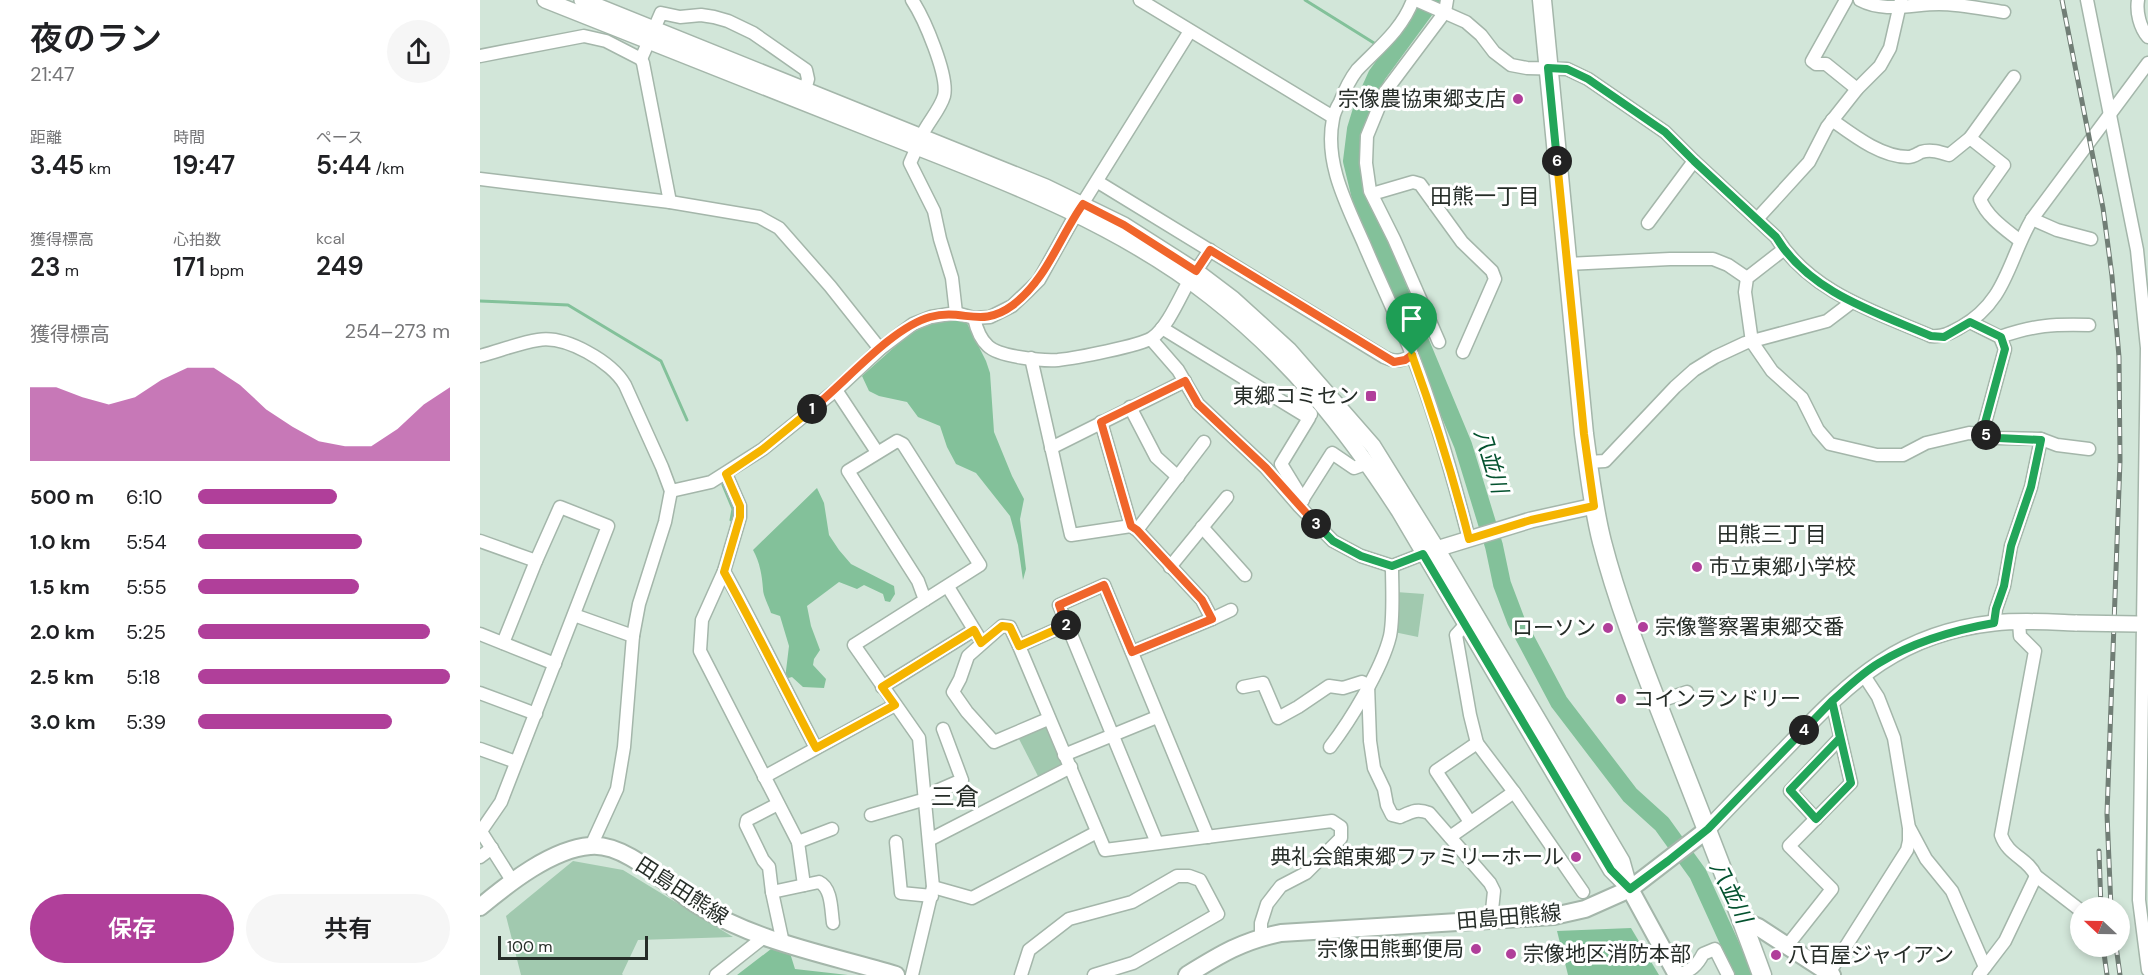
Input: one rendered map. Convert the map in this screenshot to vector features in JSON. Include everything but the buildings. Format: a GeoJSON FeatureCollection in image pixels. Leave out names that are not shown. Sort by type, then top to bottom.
{"type":"FeatureCollection","features":[{"type":"Feature","properties":{"kind":"main road"},"geometry":{"type":"LineString","coordinates":[[1542,0],[1567,264],[1594,506],[1612,578],[1762,975]]}},
{"type":"Feature","properties":{"kind":"main road","name":"田島田熊線"},"geometry":{"type":"LineString","coordinates":[[1187,975],[1229,949],[1261,937],[1299,931],[1554,916],[1585,909],[1630,889],[1708,829]]}},
{"type":"Feature","properties":{"kind":"main road","name":"田島田熊線"},"geometry":{"type":"LineString","coordinates":[[480,907],[513,882],[552,858],[570,850],[591,846],[616,849],[634,858],[674,890],[701,907],[764,937],[897,975]]}},
{"type":"Feature","properties":{"kind":"main road"},"geometry":{"type":"LineString","coordinates":[[1630,889],[1678,975]]}},
{"type":"Feature","properties":{"kind":"main road"},"geometry":{"type":"LineString","coordinates":[[1742,920],[1758,927],[1830,974]]}},
{"type":"Feature","properties":{"kind":"street"},"geometry":{"type":"LineString","coordinates":[[545,0],[806,90],[919,142]]}},
{"type":"Feature","properties":{"kind":"street"},"geometry":{"type":"LineString","coordinates":[[582,0],[651,35],[1080,209],[1142,249],[1193,276],[1250,314],[1311,373],[1373,446],[1430,551],[1466,624],[1611,870],[1630,889]]}},
{"type":"Feature","properties":{"kind":"street"},"geometry":{"type":"LineString","coordinates":[[912,0],[922,16],[945,79],[943,100],[927,124],[910,163],[934,211],[952,278],[956,313]]}},
{"type":"Feature","properties":{"kind":"street"},"geometry":{"type":"LineString","coordinates":[[1140,0],[1333,117]]}},
{"type":"Feature","properties":{"kind":"street"},"geometry":{"type":"LineString","coordinates":[[1471,538],[1430,404],[1412,355],[1342,194],[1332,162],[1333,117],[1356,72],[1393,34],[1417,0],[1444,7],[1466,22],[1481,35],[1494,52],[1511,64],[1527,68],[1567,69],[1588,79],[1665,132],[1776,237],[1783,250],[1806,272],[1851,302],[1931,336],[1944,337],[1970,322],[1987,307],[2004,282],[2019,240],[2032,219],[2148,63]]}},
{"type":"Feature","properties":{"kind":"street"},"geometry":{"type":"LineString","coordinates":[[1846,0],[1812,61],[1816,64],[1826,64],[1857,89]]}},
{"type":"Feature","properties":{"kind":"street"},"geometry":{"type":"LineString","coordinates":[[1860,0],[1867,4],[1939,4],[2004,12]]}},
{"type":"Feature","properties":{"kind":"street"},"geometry":{"type":"LineString","coordinates":[[2087,0],[2110,115],[2143,250],[2147,348],[2147,445],[2143,624],[2144,809],[2139,900],[2148,970]]}},
{"type":"Feature","properties":{"kind":"street"},"geometry":{"type":"LineString","coordinates":[[2138,0],[2137,7],[2142,31],[2148,38]]}},
{"type":"Feature","properties":{"kind":"street"},"geometry":{"type":"LineString","coordinates":[[1757,219],[1809,162],[1832,120],[1857,89],[1880,66],[1890,48],[1901,4]]}},
{"type":"Feature","properties":{"kind":"street"},"geometry":{"type":"LineString","coordinates":[[1439,342],[1395,238],[1372,194],[1366,163],[1367,136],[1385,92],[1444,7]]}},
{"type":"Feature","properties":{"kind":"street"},"geometry":{"type":"LineString","coordinates":[[641,59],[661,13],[680,17],[701,15],[728,21],[753,33],[806,70],[808,79],[806,90]]}},
{"type":"Feature","properties":{"kind":"street"},"geometry":{"type":"LineString","coordinates":[[671,492],[711,482],[763,449],[836,390],[880,348],[913,324],[931,317],[956,313],[974,318],[990,318],[1012,306],[1039,280],[1190,31]]}},
{"type":"Feature","properties":{"kind":"street"},"geometry":{"type":"LineString","coordinates":[[480,56],[592,36],[641,59],[670,202]]}},
{"type":"Feature","properties":{"kind":"street"},"geometry":{"type":"LineString","coordinates":[[1832,120],[1868,144],[1885,152],[1910,158],[1933,150],[1949,155],[1970,138],[2014,76]]}},
{"type":"Feature","properties":{"kind":"street"},"geometry":{"type":"LineString","coordinates":[[1970,138],[2004,165],[1980,199],[1983,207],[2019,240]]}},
{"type":"Feature","properties":{"kind":"street"},"geometry":{"type":"LineString","coordinates":[[1648,223],[1694,161]]}},
{"type":"Feature","properties":{"kind":"street"},"geometry":{"type":"LineString","coordinates":[[480,179],[670,202],[759,217],[779,228],[880,348]]}},
{"type":"Feature","properties":{"kind":"street"},"geometry":{"type":"LineString","coordinates":[[1098,182],[1384,357],[1394,362],[1405,360],[1412,355]]}},
{"type":"Feature","properties":{"kind":"street"},"geometry":{"type":"LineString","coordinates":[[1372,194],[1413,182],[1420,184],[1462,242],[1492,271],[1495,279],[1463,352]]}},
{"type":"Feature","properties":{"kind":"street"},"geometry":{"type":"LineString","coordinates":[[2032,219],[2057,230],[2091,239]]}},
{"type":"Feature","properties":{"kind":"street"},"geometry":{"type":"LineString","coordinates":[[974,318],[976,328],[988,346],[997,352],[1030,358],[1057,360],[1111,350],[1151,339],[1162,328],[1210,250]]}},
{"type":"Feature","properties":{"kind":"street"},"geometry":{"type":"LineString","coordinates":[[1783,250],[1747,278],[1745,292],[1752,342],[1772,371],[1802,398],[1818,430],[1830,444],[1877,456],[1903,455],[1926,443],[1969,434],[1982,434],[1998,438],[2041,440],[2056,445],[2089,448]]}},
{"type":"Feature","properties":{"kind":"street"},"geometry":{"type":"LineString","coordinates":[[1567,264],[1713,259],[1728,265],[1747,278]]}},
{"type":"Feature","properties":{"kind":"street"},"geometry":{"type":"LineString","coordinates":[[1193,276],[1306,385],[1368,463],[1430,551],[1622,861],[1630,889]]}},
{"type":"Feature","properties":{"kind":"street"},"geometry":{"type":"LineString","coordinates":[[1588,462],[1605,461],[1675,387],[1694,370],[1715,357],[1752,342],[1827,321],[1851,302]]}},
{"type":"Feature","properties":{"kind":"street"},"geometry":{"type":"LineString","coordinates":[[1970,322],[2001,337],[2030,327],[2058,324],[2089,325]]}},
{"type":"Feature","properties":{"kind":"street"},"geometry":{"type":"LineString","coordinates":[[1162,328],[1309,418]]}},
{"type":"Feature","properties":{"kind":"street"},"geometry":{"type":"LineString","coordinates":[[1982,434],[2005,349],[2001,337]]}},
{"type":"Feature","properties":{"kind":"street"},"geometry":{"type":"LineString","coordinates":[[480,356],[539,339],[551,339],[578,348],[606,364],[620,376],[625,385],[671,492],[639,604],[633,636],[624,747],[617,789],[591,846]]}},
{"type":"Feature","properties":{"kind":"street"},"geometry":{"type":"LineString","coordinates":[[1151,339],[1178,370],[1198,404],[1301,503],[1333,541],[1361,556],[1392,566],[1430,551],[1531,520],[1594,506]]}},
{"type":"Feature","properties":{"kind":"street"},"geometry":{"type":"LineString","coordinates":[[1030,358],[1071,535],[1134,528],[1178,477],[1204,442]]}},
{"type":"Feature","properties":{"kind":"street"},"geometry":{"type":"LineString","coordinates":[[1051,448],[1185,381]]}},
{"type":"Feature","properties":{"kind":"street"},"geometry":{"type":"LineString","coordinates":[[1301,503],[1281,464],[1312,413],[1297,399],[1306,385]]}},
{"type":"Feature","properties":{"kind":"street"},"geometry":{"type":"LineString","coordinates":[[836,390],[877,452]]}},
{"type":"Feature","properties":{"kind":"street"},"geometry":{"type":"LineString","coordinates":[[1130,407],[1156,457],[1178,477]]}},
{"type":"Feature","properties":{"kind":"street"},"geometry":{"type":"LineString","coordinates":[[1101,422],[1134,528],[1202,600],[1212,619]]}},
{"type":"Feature","properties":{"kind":"street"},"geometry":{"type":"LineString","coordinates":[[1994,623],[2011,546],[2031,487],[2041,440]]}},
{"type":"Feature","properties":{"kind":"street"},"geometry":{"type":"LineString","coordinates":[[912,975],[933,891],[919,738],[854,645],[948,587],[980,565],[903,444],[897,441],[848,471],[918,581],[925,600]]}},
{"type":"Feature","properties":{"kind":"street"},"geometry":{"type":"LineString","coordinates":[[1301,503],[1332,453],[1354,468],[1368,463]]}},
{"type":"Feature","properties":{"kind":"street"},"geometry":{"type":"LineString","coordinates":[[726,474],[740,506],[740,517],[724,572],[702,620],[700,651],[798,842],[804,885]]}},
{"type":"Feature","properties":{"kind":"street"},"geometry":{"type":"LineString","coordinates":[[1170,567],[1227,497]]}},
{"type":"Feature","properties":{"kind":"street"},"geometry":{"type":"LineString","coordinates":[[503,643],[560,507],[608,526],[501,802],[480,830],[513,882]]}},
{"type":"Feature","properties":{"kind":"street"},"geometry":{"type":"LineString","coordinates":[[1202,527],[1245,575]]}},
{"type":"Feature","properties":{"kind":"street"},"geometry":{"type":"LineString","coordinates":[[481,545],[536,561]]}},
{"type":"Feature","properties":{"kind":"street"},"geometry":{"type":"LineString","coordinates":[[1330,747],[1347,726],[1382,657],[1390,635],[1392,566]]}},
{"type":"Feature","properties":{"kind":"street"},"geometry":{"type":"LineString","coordinates":[[724,572],[755,627],[816,748]]}},
{"type":"Feature","properties":{"kind":"street"},"geometry":{"type":"LineString","coordinates":[[1157,843],[1059,605],[1104,585],[1208,837]]}},
{"type":"Feature","properties":{"kind":"street"},"geometry":{"type":"LineString","coordinates":[[948,587],[981,643]]}},
{"type":"Feature","properties":{"kind":"street"},"geometry":{"type":"LineString","coordinates":[[1132,652],[1231,610]]}},
{"type":"Feature","properties":{"kind":"street"},"geometry":{"type":"LineString","coordinates":[[574,615],[633,636]]}},
{"type":"Feature","properties":{"kind":"street"},"geometry":{"type":"LineString","coordinates":[[2019,622],[2020,636],[2035,651],[2001,835],[2005,846],[2032,868],[2036,876],[2070,902]]}},
{"type":"Feature","properties":{"kind":"street"},"geometry":{"type":"LineString","coordinates":[[1708,829],[1832,701],[1863,674],[1902,650],[1961,629],[1994,623],[2143,624]]}},
{"type":"Feature","properties":{"kind":"street"},"geometry":{"type":"LineString","coordinates":[[1466,624],[1456,635],[1477,743],[1583,892]]}},
{"type":"Feature","properties":{"kind":"street"},"geometry":{"type":"LineString","coordinates":[[1019,646],[1066,625]]}},
{"type":"Feature","properties":{"kind":"street"},"geometry":{"type":"LineString","coordinates":[[1048,719],[994,742],[952,692],[960,679],[968,656],[1002,626],[1010,627],[1019,646],[1105,850],[1332,821],[1341,827],[1341,838],[1306,873],[1281,886],[1267,904],[1261,923],[1261,937]]}},
{"type":"Feature","properties":{"kind":"street"},"geometry":{"type":"LineString","coordinates":[[882,687],[974,630]]}},
{"type":"Feature","properties":{"kind":"street"},"geometry":{"type":"LineString","coordinates":[[480,634],[555,664]]}},
{"type":"Feature","properties":{"kind":"street"},"geometry":{"type":"LineString","coordinates":[[1830,974],[1907,850],[1909,841],[1909,828],[1894,738],[1878,697],[1863,674]]}},
{"type":"Feature","properties":{"kind":"street"},"geometry":{"type":"LineString","coordinates":[[1244,687],[1263,683],[1278,718],[1329,686],[1342,688],[1362,682],[1368,685]]}},
{"type":"Feature","properties":{"kind":"street"},"geometry":{"type":"LineString","coordinates":[[1368,685],[1370,741],[1374,768],[1384,789],[1387,806],[1392,814],[1400,817],[1415,810],[1429,813],[1490,883],[1494,891],[1491,920]]}},
{"type":"Feature","properties":{"kind":"street"},"geometry":{"type":"LineString","coordinates":[[1657,702],[1687,692]]}},
{"type":"Feature","properties":{"kind":"street"},"geometry":{"type":"LineString","coordinates":[[480,693],[536,714]]}},
{"type":"Feature","properties":{"kind":"street"},"geometry":{"type":"LineString","coordinates":[[1787,946],[1832,888],[1789,846],[1851,783],[1832,701]]}},
{"type":"Feature","properties":{"kind":"street"},"geometry":{"type":"LineString","coordinates":[[764,777],[895,705]]}},
{"type":"Feature","properties":{"kind":"street"},"geometry":{"type":"LineString","coordinates":[[1064,755],[1157,717]]}},
{"type":"Feature","properties":{"kind":"street"},"geometry":{"type":"LineString","coordinates":[[871,815],[925,799],[962,780],[943,729]]}},
{"type":"Feature","properties":{"kind":"street"},"geometry":{"type":"LineString","coordinates":[[1816,819],[1790,790],[1840,738]]}},
{"type":"Feature","properties":{"kind":"street"},"geometry":{"type":"LineString","coordinates":[[1470,822],[1436,771],[1477,743]]}},
{"type":"Feature","properties":{"kind":"street"},"geometry":{"type":"LineString","coordinates":[[480,748],[516,762]]}},
{"type":"Feature","properties":{"kind":"street"},"geometry":{"type":"LineString","coordinates":[[929,840],[1071,767]]}},
{"type":"Feature","properties":{"kind":"street"},"geometry":{"type":"LineString","coordinates":[[1450,837],[1514,792]]}},
{"type":"Feature","properties":{"kind":"street"},"geometry":{"type":"LineString","coordinates":[[778,804],[747,820],[746,825],[763,860],[770,867],[772,892],[783,943]]}},
{"type":"Feature","properties":{"kind":"street"},"geometry":{"type":"LineString","coordinates":[[798,842],[832,828]]}},
{"type":"Feature","properties":{"kind":"street"},"geometry":{"type":"LineString","coordinates":[[1909,828],[1926,859],[1952,891],[1982,971]]}},
{"type":"Feature","properties":{"kind":"street"},"geometry":{"type":"LineString","coordinates":[[896,842],[900,893],[933,891],[972,898],[1097,832]]}},
{"type":"Feature","properties":{"kind":"street"},"geometry":{"type":"LineString","coordinates":[[480,857],[492,848]]}},
{"type":"Feature","properties":{"kind":"street"},"geometry":{"type":"LineString","coordinates":[[1025,974],[1029,950],[1069,919],[1132,902],[1177,876],[1189,876],[1200,880],[1218,914],[1133,963],[1108,973],[1094,975]]}},
{"type":"Feature","properties":{"kind":"street"},"geometry":{"type":"LineString","coordinates":[[1982,971],[2005,941],[2036,876]]}},
{"type":"Feature","properties":{"kind":"street"},"geometry":{"type":"LineString","coordinates":[[772,892],[819,882],[827,889],[833,923]]}},
{"type":"Feature","properties":{"kind":"street"},"geometry":{"type":"LineString","coordinates":[[716,975],[764,937]]}},
{"type":"Feature","properties":{"kind":"street"},"geometry":{"type":"LineString","coordinates":[[1678,975],[1691,970],[1698,965],[1703,954],[1715,949],[1728,975]]}},
{"type":"Feature","properties":{"kind":"shaded area"},"geometry":{"type":"Polygon","coordinates":[[[966,321],[986,361],[990,373],[994,432],[1024,499],[1020,519],[1026,569],[1023,580],[1018,545],[1010,516],[976,473],[956,464],[940,426],[918,417],[907,402],[879,396],[869,391],[862,376],[908,335],[933,322],[966,321]]]}},
{"type":"Feature","properties":{"kind":"shaded area"},"geometry":{"type":"Polygon","coordinates":[[[817,488],[824,503],[829,535],[839,550],[851,564],[894,586],[895,594],[890,602],[885,601],[883,594],[864,585],[857,589],[839,582],[807,606],[811,626],[820,650],[813,665],[826,679],[824,688],[803,687],[792,677],[785,679],[789,646],[780,616],[771,613],[765,598],[760,569],[753,550],[817,488]]]}},
{"type":"Feature","properties":{"kind":"shaded area"},"geometry":{"type":"Polygon","coordinates":[[[1396,592],[1424,594],[1418,637],[1394,632],[1396,592]]]}},
{"type":"Feature","properties":{"kind":"shaded area"},"geometry":{"type":"Polygon","coordinates":[[[1044,725],[1049,726],[1064,764],[1039,778],[1018,737],[1044,725]]]}},
{"type":"Feature","properties":{"kind":"shaded area"},"geometry":{"type":"Polygon","coordinates":[[[573,861],[623,870],[733,937],[638,940],[623,975],[521,975],[506,916],[573,861]]]}},
{"type":"Feature","properties":{"kind":"shaded area"},"geometry":{"type":"Polygon","coordinates":[[[1631,928],[1659,975],[1568,975],[1557,931],[1631,928]]]}},
{"type":"Feature","properties":{"kind":"shaded area"},"geometry":{"type":"Polygon","coordinates":[[[771,949],[790,953],[795,969],[848,975],[737,975],[771,949]]]}},
{"type":"Feature","properties":{"kind":"waterway"},"geometry":{"type":"LineString","coordinates":[[1305,0],[1374,43]]}},
{"type":"Feature","properties":{"kind":"waterway","name":"八並川"},"geometry":{"type":"LineString","coordinates":[[1432,0],[1377,75],[1363,106],[1356,129],[1352,161],[1362,202],[1463,445],[1494,546],[1502,584],[1516,621],[1559,702],[1630,795],[1662,824],[1698,874],[1744,975]]}},
{"type":"Feature","properties":{"kind":"waterway"},"geometry":{"type":"LineString","coordinates":[[480,301],[568,305],[661,361],[687,420]]}},
{"type":"Feature","properties":{"kind":"waterway"},"geometry":{"type":"LineString","coordinates":[[723,485],[733,509],[731,520]]}},
{"type":"Feature","properties":{"kind":"railway"},"geometry":{"type":"LineString","coordinates":[[2062,0],[2103,208],[2119,357],[2120,461],[2107,814],[2111,897]]}},
{"type":"Feature","properties":{"kind":"railway"},"geometry":{"type":"LineString","coordinates":[[2099,851],[2101,897]]}},
{"type":"Feature","properties":{"kind":"railway"},"geometry":{"type":"LineString","coordinates":[[2105,957],[2107,975]]}},
{"type":"Feature","properties":{"kind":"railway"},"geometry":{"type":"LineString","coordinates":[[2118,957],[2120,975]]}},
{"type":"Feature","properties":{"kind":"place","name":"宗像農協東郷支店"},"geometry":{"type":"Point","coordinates":[1518,99]}},
{"type":"Feature","properties":{"kind":"place","name":"東郷コミセン"},"geometry":{"type":"Point","coordinates":[1371,396]}},
{"type":"Feature","properties":{"kind":"place","name":"市立東郷小学校"},"geometry":{"type":"Point","coordinates":[1697,567]}},
{"type":"Feature","properties":{"kind":"place","name":"宗像警察署東郷交番"},"geometry":{"type":"Point","coordinates":[1643,627]}},
{"type":"Feature","properties":{"kind":"place","name":"ローソン"},"geometry":{"type":"Point","coordinates":[1608,628]}},
{"type":"Feature","properties":{"kind":"place","name":"コインランドリー"},"geometry":{"type":"Point","coordinates":[1621,699]}},
{"type":"Feature","properties":{"kind":"place","name":"典礼会館東郷ファミリーホール"},"geometry":{"type":"Point","coordinates":[1576,857]}},
{"type":"Feature","properties":{"kind":"place","name":"宗像田熊郵便局"},"geometry":{"type":"Point","coordinates":[1476,949]}},
{"type":"Feature","properties":{"kind":"place","name":"宗像地区消防本部"},"geometry":{"type":"Point","coordinates":[1511,954]}},
{"type":"Feature","properties":{"kind":"place","name":"八百屋ジャイアン"},"geometry":{"type":"Point","coordinates":[1776,955]}},
{"type":"Feature","properties":{"kind":"district","name":"田熊一丁目"},"geometry":{"type":"Point","coordinates":[1485,196]}},
{"type":"Feature","properties":{"kind":"district","name":"田熊三丁目"},"geometry":{"type":"Point","coordinates":[1772,534]}},
{"type":"Feature","properties":{"kind":"district","name":"三倉"},"geometry":{"type":"Point","coordinates":[955,796]}},
{"type":"Feature","properties":{"kind":"route"},"geometry":{"type":"LineString","coordinates":[[1412,355],[1405,360],[1394,362],[1210,250],[1196,271],[1124,225],[1083,204],[1039,280],[1012,306],[990,318],[974,318],[956,313],[931,317],[913,324],[880,348],[836,390],[763,449],[726,474],[740,506],[740,517],[724,572],[755,627],[816,748],[895,705],[882,687],[974,630],[981,643],[1002,626],[1010,627],[1019,646],[1066,625],[1059,605],[1104,585],[1132,652],[1212,619],[1202,600],[1131,526],[1101,422],[1185,381],[1198,404],[1266,468],[1333,541],[1361,556],[1392,566],[1423,554],[1611,870],[1630,889],[1708,829],[1832,701],[1851,783],[1816,819],[1790,790],[1840,738],[1832,701],[1863,674],[1902,650],[1961,629],[1994,623],[2011,546],[2031,487],[2041,440],[1998,438],[1982,434],[2005,349],[2001,337],[1970,322],[1944,337],[1931,336],[1851,302],[1827,288],[1783,250],[1776,237],[1665,132],[1588,79],[1567,69],[1548,68],[1584,434],[1594,506],[1531,520],[1469,539],[1453,477],[1412,355]]}}]}
